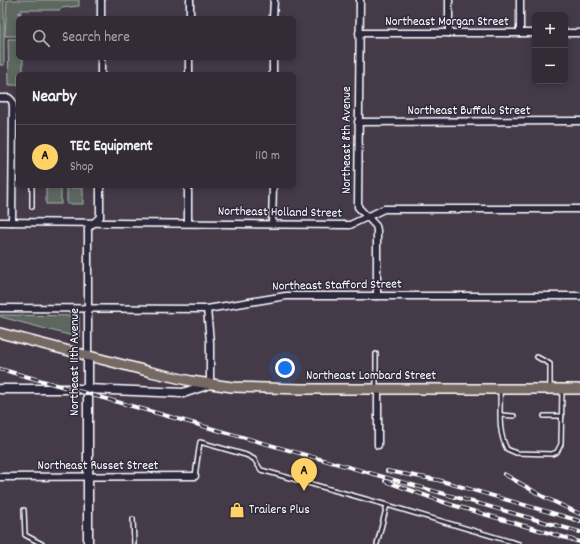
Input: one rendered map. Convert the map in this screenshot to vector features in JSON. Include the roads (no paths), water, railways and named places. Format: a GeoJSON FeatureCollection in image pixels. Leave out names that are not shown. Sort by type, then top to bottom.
{"type":"FeatureCollection","features":[{"type":"Feature","properties":{"kind":"main road","name":"Northeast Lombard Street"},"geometry":{"type":"LineString","coordinates":[[0,333],[151,372],[210,384],[273,388],[580,389]]}},
{"type":"Feature","properties":{"kind":"street"},"geometry":{"type":"LineString","coordinates":[[101,0],[101,16]]}},
{"type":"Feature","properties":{"kind":"street"},"geometry":{"type":"LineString","coordinates":[[190,0],[190,16]]}},
{"type":"Feature","properties":{"kind":"street"},"geometry":{"type":"LineString","coordinates":[[274,0],[274,16]]}},
{"type":"Feature","properties":{"kind":"street","name":"Northeast 8th Avenue"},"geometry":{"type":"LineString","coordinates":[[360,0],[358,207],[376,226],[377,230],[377,296]]}},
{"type":"Feature","properties":{"kind":"street"},"geometry":{"type":"LineString","coordinates":[[449,0],[449,33]]}},
{"type":"Feature","properties":{"kind":"street"},"geometry":{"type":"LineString","coordinates":[[520,0],[520,33]]}},
{"type":"Feature","properties":{"kind":"street","name":"Northeast Morgan Street"},"geometry":{"type":"LineString","coordinates":[[359,33],[532,33]]}},
{"type":"Feature","properties":{"kind":"street"},"geometry":{"type":"LineString","coordinates":[[568,33],[580,33]]}},
{"type":"Feature","properties":{"kind":"street"},"geometry":{"type":"LineString","coordinates":[[101,60],[101,72]]}},
{"type":"Feature","properties":{"kind":"street"},"geometry":{"type":"LineString","coordinates":[[189,60],[189,72]]}},
{"type":"Feature","properties":{"kind":"street"},"geometry":{"type":"LineString","coordinates":[[273,60],[273,72]]}},
{"type":"Feature","properties":{"kind":"street"},"geometry":{"type":"LineString","coordinates":[[0,98],[9,98],[12,101],[13,106],[15,141],[12,222]]}},
{"type":"Feature","properties":{"kind":"street","name":"Northeast Buffalo Street"},"geometry":{"type":"LineString","coordinates":[[358,122],[580,121]]}},
{"type":"Feature","properties":{"kind":"street","name":"Northeast 11th Avenue"},"geometry":{"type":"LineString","coordinates":[[88,544],[88,228],[100,217],[100,188]]}},
{"type":"Feature","properties":{"kind":"street"},"geometry":{"type":"LineString","coordinates":[[188,188],[188,222]]}},
{"type":"Feature","properties":{"kind":"street"},"geometry":{"type":"LineString","coordinates":[[272,224],[273,188]]}},
{"type":"Feature","properties":{"kind":"street","name":"Northeast Holland Street"},"geometry":{"type":"LineString","coordinates":[[0,222],[188,222],[350,225],[384,209],[580,209]]}},
{"type":"Feature","properties":{"kind":"street","name":"Northeast Stafford Street"},"geometry":{"type":"LineString","coordinates":[[0,308],[207,309],[281,296],[580,296]]}},
{"type":"Feature","properties":{"kind":"street"},"geometry":{"type":"LineString","coordinates":[[0,389],[87,389],[183,393],[210,384],[210,342],[207,309]]}},
{"type":"Feature","properties":{"kind":"street"},"geometry":{"type":"LineString","coordinates":[[377,389],[378,445]]}},
{"type":"Feature","properties":{"kind":"street","name":"Northeast Russet Street"},"geometry":{"type":"LineString","coordinates":[[0,477],[195,476]]}},
{"type":"Feature","properties":{"kind":"lane"},"geometry":{"type":"LineString","coordinates":[[32,188],[32,207]]}},
{"type":"Feature","properties":{"kind":"lane"},"geometry":{"type":"LineString","coordinates":[[376,354],[377,389]]}},
{"type":"Feature","properties":{"kind":"lane"},"geometry":{"type":"LineString","coordinates":[[537,357],[550,364],[550,389]]}},
{"type":"Feature","properties":{"kind":"lane"},"geometry":{"type":"LineString","coordinates":[[500,389],[502,441],[507,449],[516,453],[552,454],[556,452],[562,444],[562,389]]}},
{"type":"Feature","properties":{"kind":"lane"},"geometry":{"type":"LineString","coordinates":[[501,415],[514,416]]}},
{"type":"Feature","properties":{"kind":"lane"},"geometry":{"type":"LineString","coordinates":[[544,416],[562,416]]}},
{"type":"Feature","properties":{"kind":"lane"},"geometry":{"type":"LineString","coordinates":[[195,476],[200,442],[246,455],[254,459],[261,470],[519,544]]}},
{"type":"Feature","properties":{"kind":"lane"},"geometry":{"type":"LineString","coordinates":[[377,544],[387,505]]}},
{"type":"Feature","properties":{"kind":"lane"},"geometry":{"type":"LineString","coordinates":[[24,510],[26,535],[42,544]]}},
{"type":"Feature","properties":{"kind":"lane"},"geometry":{"type":"LineString","coordinates":[[133,518],[134,544]]}},
{"type":"Feature","properties":{"kind":"railway"},"geometry":{"type":"LineString","coordinates":[[0,369],[580,532]]}},
{"type":"Feature","properties":{"kind":"railway"},"geometry":{"type":"LineString","coordinates":[[387,471],[438,480],[580,521]]}},
{"type":"Feature","properties":{"kind":"railway"},"geometry":{"type":"LineString","coordinates":[[504,474],[544,497],[580,514]]}},
{"type":"Feature","properties":{"kind":"railway"},"geometry":{"type":"LineString","coordinates":[[385,481],[449,504],[580,542]]}},
{"type":"Feature","properties":{"kind":"place","name":"TEC Equipment"},"geometry":{"type":"Point","coordinates":[304,491]}},
{"type":"Feature","properties":{"kind":"place","name":"Trailers Plus"},"geometry":{"type":"Point","coordinates":[237,510]}}]}
